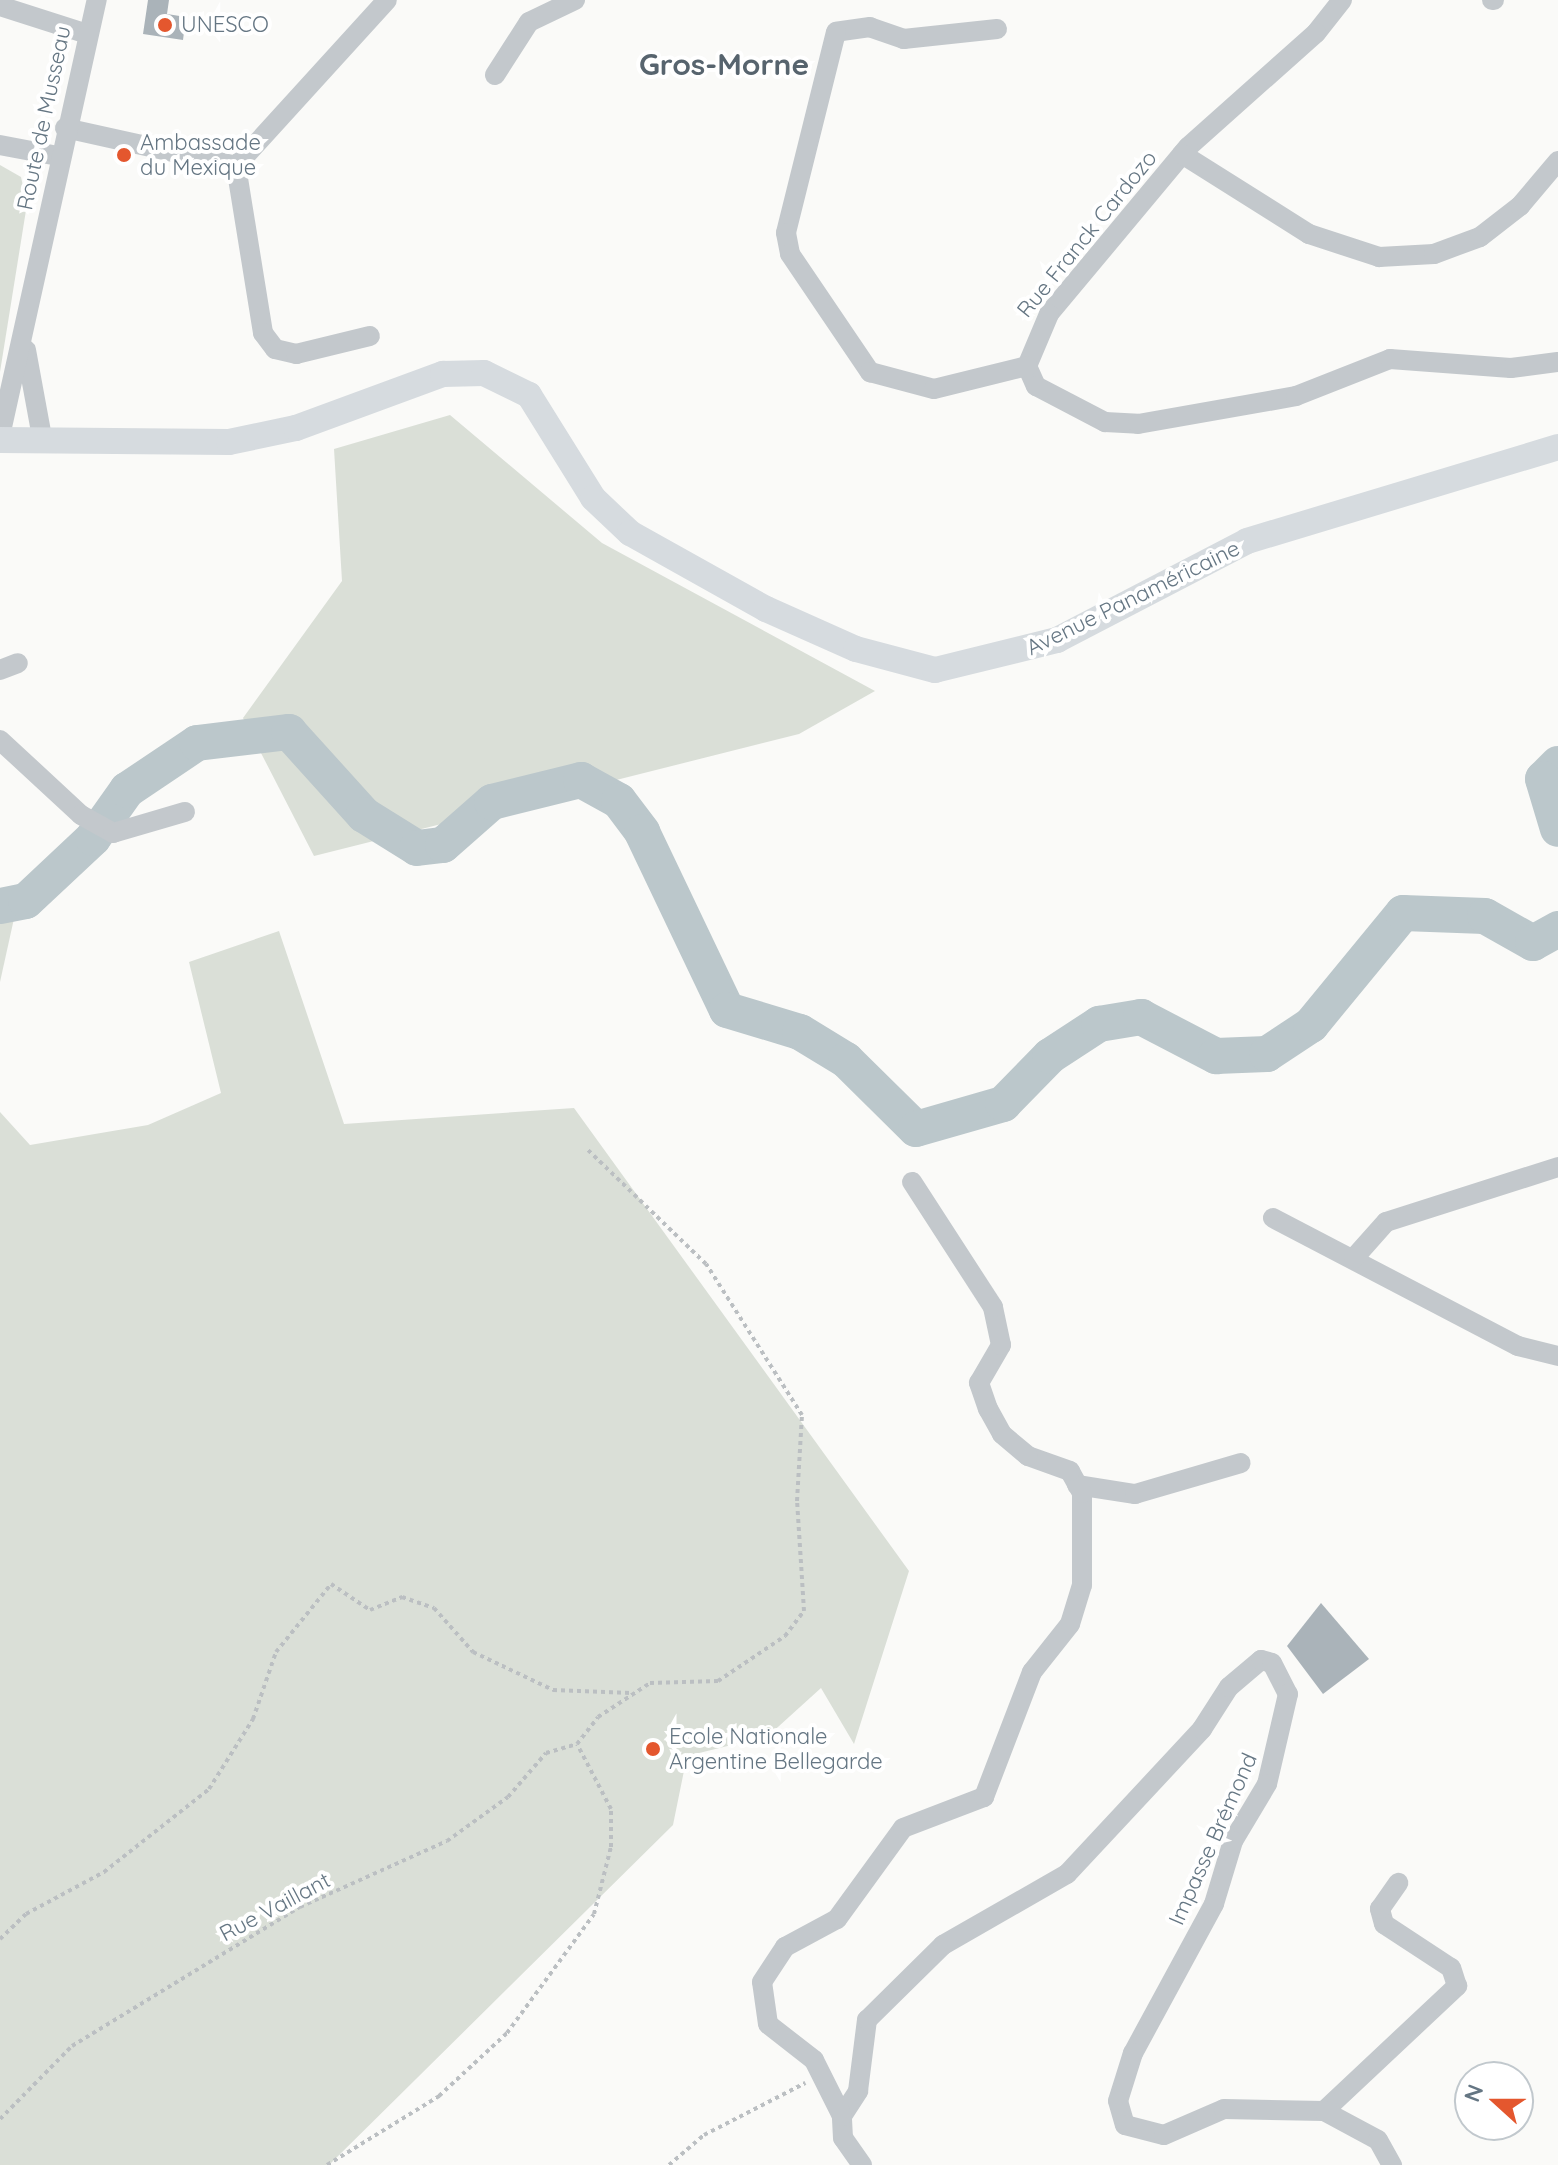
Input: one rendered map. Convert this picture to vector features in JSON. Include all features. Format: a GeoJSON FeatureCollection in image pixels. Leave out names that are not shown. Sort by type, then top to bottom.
{"type":"FeatureCollection","features":[{"type":"Feature","properties":{"kind":"main road","name":"Avenue Panaméricaine"},"geometry":{"type":"LineString","coordinates":[[0,438],[229,442],[296,428],[443,374],[484,373],[529,395],[593,498],[630,533],[779,614],[856,649],[935,670],[1057,640],[1247,541],[1558,447]]}},
{"type":"Feature","properties":{"kind":"street"},"geometry":{"type":"LineString","coordinates":[[236,166],[387,0]]}},
{"type":"Feature","properties":{"kind":"street"},"geometry":{"type":"LineString","coordinates":[[495,75],[529,22],[575,0]]}},
{"type":"Feature","properties":{"kind":"street","name":"Rue Franck Cardozo"},"geometry":{"type":"LineString","coordinates":[[1027,366],[1049,314],[1185,150],[1316,33],[1342,0]]}},
{"type":"Feature","properties":{"kind":"street","name":"Route de Musseau"},"geometry":{"type":"LineString","coordinates":[[0,438],[25,342],[58,156],[92,2]]}},
{"type":"Feature","properties":{"kind":"street"},"geometry":{"type":"LineString","coordinates":[[0,6],[87,34]]}},
{"type":"Feature","properties":{"kind":"street"},"geometry":{"type":"LineString","coordinates":[[997,29],[904,39],[860,26],[836,32],[786,233],[790,254],[870,372],[934,389],[1027,366],[1036,386],[1063,405],[1138,424],[1296,396],[1390,359],[1511,368],[1558,362]]}},
{"type":"Feature","properties":{"kind":"street"},"geometry":{"type":"LineString","coordinates":[[65,128],[236,166]]}},
{"type":"Feature","properties":{"kind":"street"},"geometry":{"type":"LineString","coordinates":[[0,145],[58,156]]}},
{"type":"Feature","properties":{"kind":"street"},"geometry":{"type":"LineString","coordinates":[[1185,150],[1309,234],[1379,257],[1434,254],[1480,237],[1558,161]]}},
{"type":"Feature","properties":{"kind":"street"},"geometry":{"type":"LineString","coordinates":[[236,166],[263,333],[275,349],[296,354],[370,336]]}},
{"type":"Feature","properties":{"kind":"street","name":"Route de Musseau"},"geometry":{"type":"LineString","coordinates":[[25,342],[42,437]]}},
{"type":"Feature","properties":{"kind":"street"},"geometry":{"type":"LineString","coordinates":[[0,740],[81,815],[113,833],[185,812]]}},
{"type":"Feature","properties":{"kind":"street"},"geometry":{"type":"LineString","coordinates":[[1354,1258],[1386,1222],[1558,1167]]}},
{"type":"Feature","properties":{"kind":"street"},"geometry":{"type":"LineString","coordinates":[[862,2165],[843,2138],[842,2116],[814,2060],[768,2024],[762,1982],[785,1947],[837,1919],[903,1828],[984,1797],[1032,1672],[1070,1624],[1082,1585],[1077,1485],[1070,1471],[1028,1456],[1002,1434],[988,1409],[979,1383],[1001,1345],[993,1307],[912,1182]]}},
{"type":"Feature","properties":{"kind":"street"},"geometry":{"type":"LineString","coordinates":[[1273,1218],[1518,1346],[1558,1356]]}},
{"type":"Feature","properties":{"kind":"street"},"geometry":{"type":"LineString","coordinates":[[1077,1485],[1135,1494],[1241,1463]]}},
{"type":"Feature","properties":{"kind":"street","name":"Impasse Brémond"},"geometry":{"type":"LineString","coordinates":[[842,2116],[858,2091],[867,2020],[943,1945],[1067,1874],[1095,1840],[1202,1729],[1229,1687],[1261,1660],[1272,1663],[1288,1694],[1267,1784],[1233,1841],[1214,1904],[1133,2053],[1118,2101],[1125,2125],[1164,2135],[1224,2109],[1324,2111],[1378,2140],[1392,2165]]}},
{"type":"Feature","properties":{"kind":"street"},"geometry":{"type":"LineString","coordinates":[[1324,2111],[1457,1986],[1451,1968],[1384,1924],[1380,1909],[1398,1883]]}},
{"type":"Feature","properties":{"kind":"path"},"geometry":{"type":"LineString","coordinates":[[327,2165],[439,2096],[496,2043],[594,1914],[611,1847],[611,1809],[577,1744],[631,1693],[650,1683],[718,1681],[785,1636],[804,1611],[797,1501],[802,1415],[706,1264],[587,1149]]}},
{"type":"Feature","properties":{"kind":"path"},"geometry":{"type":"LineString","coordinates":[[0,1939],[26,1914],[104,1872],[209,1789],[253,1719],[276,1652],[331,1584],[353,1605],[370,1610],[402,1597],[434,1608],[473,1652],[553,1690],[631,1693]]}},
{"type":"Feature","properties":{"kind":"path","name":"Rue Vaillant"},"geometry":{"type":"LineString","coordinates":[[0,2119],[72,2046],[300,1907],[447,1841],[508,1797],[546,1753],[577,1744]]}},
{"type":"Feature","properties":{"kind":"path"},"geometry":{"type":"LineString","coordinates":[[669,2165],[729,2121],[797,2084],[826,2085]]}},
{"type":"Feature","properties":{"kind":"shaded area"},"geometry":{"type":"Polygon","coordinates":[[[0,165],[21,177],[27,204],[0,372],[0,165]]]}},
{"type":"Feature","properties":{"kind":"shaded area"},"geometry":{"type":"Polygon","coordinates":[[[450,415],[602,543],[875,691],[799,734],[314,856],[243,718],[342,581],[334,449],[450,415]]]}},
{"type":"Feature","properties":{"kind":"shaded area"},"geometry":{"type":"Polygon","coordinates":[[[0,899],[15,914],[0,982],[0,899]]]}},
{"type":"Feature","properties":{"kind":"shaded area"},"geometry":{"type":"Polygon","coordinates":[[[279,931],[344,1124],[574,1108],[909,1571],[854,1744],[821,1688],[768,1736],[687,1756],[673,1825],[329,2165],[0,2165],[0,1112],[30,1145],[148,1125],[221,1093],[189,962],[279,931]]]}},
{"type":"Feature","properties":{"kind":"building","name":"UNESCO"},"geometry":{"type":"Polygon","coordinates":[[[148,0],[169,0],[167,14],[186,17],[183,40],[143,34],[148,0]]]}},
{"type":"Feature","properties":{"kind":"building"},"geometry":{"type":"Polygon","coordinates":[[[1321,1603],[1369,1659],[1323,1694],[1287,1646],[1321,1603]]]}},
{"type":"Feature","properties":{"kind":"waterway"},"geometry":{"type":"LineString","coordinates":[[0,906],[26,901],[93,838],[127,790],[197,743],[289,732],[364,815],[417,848],[443,845],[492,802],[581,780],[619,801],[642,832],[727,1010],[800,1032],[846,1060],[916,1129],[1003,1104],[1050,1056],[1099,1024],[1141,1017],[1216,1056],[1267,1054],[1311,1025],[1403,913],[1485,916],[1533,943],[1558,929]]}},
{"type":"Feature","properties":{"kind":"waterway"},"geometry":{"type":"LineString","coordinates":[[1558,764],[1543,779],[1558,829]]}},
{"type":"Feature","properties":{"kind":"place","name":"UNESCO"},"geometry":{"type":"Point","coordinates":[165,25]}},
{"type":"Feature","properties":{"kind":"place","name":"Ambassade du Mexique"},"geometry":{"type":"Point","coordinates":[124,155]}},
{"type":"Feature","properties":{"kind":"place","name":"Ecole Nationale Argentine Bellegarde"},"geometry":{"type":"Point","coordinates":[653,1749]}},
{"type":"Feature","properties":{"kind":"district","name":"Gros-Morne"},"geometry":{"type":"Point","coordinates":[724,64]}}]}
